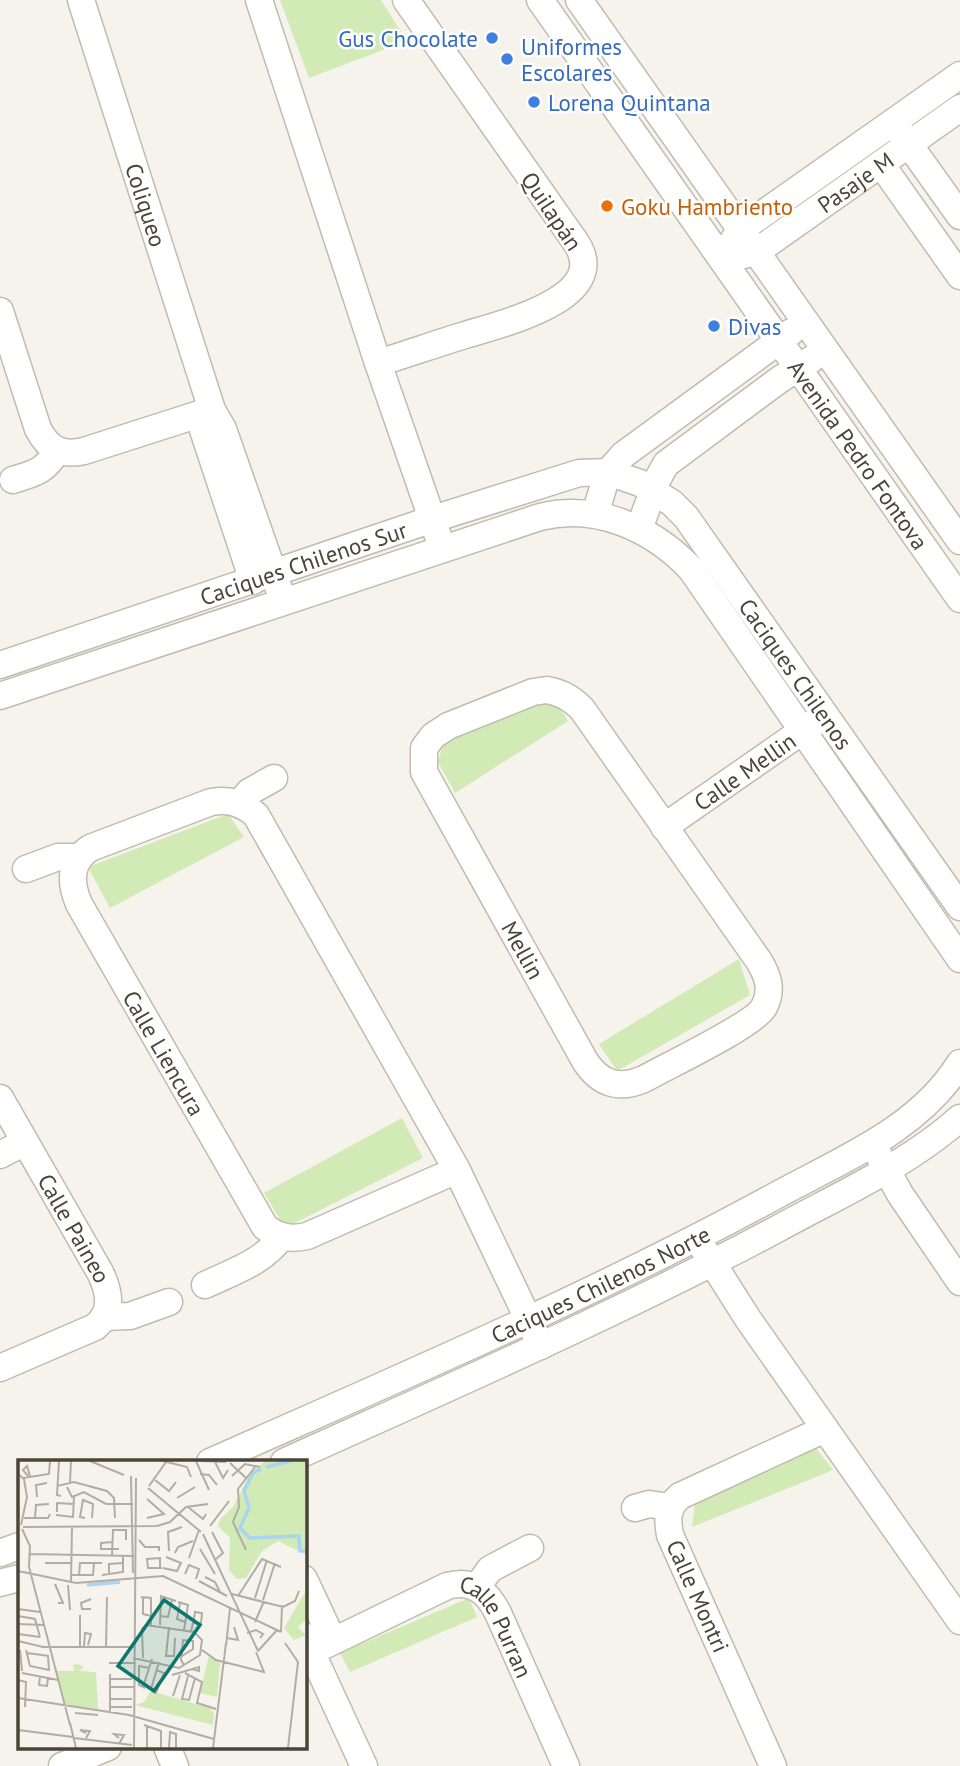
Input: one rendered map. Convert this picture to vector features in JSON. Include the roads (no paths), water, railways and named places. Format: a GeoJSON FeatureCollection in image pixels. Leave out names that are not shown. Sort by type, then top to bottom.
{"type":"FeatureCollection","features":[{"type":"Feature","properties":{"kind":"street","name":"Coliqueo"},"geometry":{"type":"LineString","coordinates":[[81,0],[205,412],[223,429],[263,577],[285,602]]}},
{"type":"Feature","properties":{"kind":"street"},"geometry":{"type":"LineString","coordinates":[[259,0],[378,363],[443,549]]}},
{"type":"Feature","properties":{"kind":"street","name":"Quilapán"},"geometry":{"type":"LineString","coordinates":[[378,363],[538,311],[565,295],[581,278],[584,270],[582,253],[577,244],[406,0]]}},
{"type":"Feature","properties":{"kind":"street","name":"Avenida Pedro Fontova"},"geometry":{"type":"LineString","coordinates":[[540,0],[960,599]]}},
{"type":"Feature","properties":{"kind":"street","name":"Avenida Pedro Fontova"},"geometry":{"type":"LineString","coordinates":[[579,0],[805,322],[952,511],[960,541]]}},
{"type":"Feature","properties":{"kind":"street","name":"Pasaje M"},"geometry":{"type":"LineString","coordinates":[[721,260],[740,230],[960,75]]}},
{"type":"Feature","properties":{"kind":"street","name":"Pasaje M"},"geometry":{"type":"LineString","coordinates":[[721,260],[756,252],[960,108]]}},
{"type":"Feature","properties":{"kind":"street"},"geometry":{"type":"LineString","coordinates":[[893,122],[960,216]]}},
{"type":"Feature","properties":{"kind":"street"},"geometry":{"type":"LineString","coordinates":[[881,163],[960,276]]}},
{"type":"Feature","properties":{"kind":"street"},"geometry":{"type":"LineString","coordinates":[[0,311],[38,429],[44,440],[57,451],[65,454],[84,451],[205,412]]}},
{"type":"Feature","properties":{"kind":"street"},"geometry":{"type":"LineString","coordinates":[[596,514],[608,472],[634,446],[805,322]]}},
{"type":"Feature","properties":{"kind":"street"},"geometry":{"type":"LineString","coordinates":[[639,529],[653,489],[666,464],[825,349]]}},
{"type":"Feature","properties":{"kind":"street"},"geometry":{"type":"LineString","coordinates":[[13,480],[40,471],[57,451]]}},
{"type":"Feature","properties":{"kind":"street","name":"Caciques Chilenos"},"geometry":{"type":"LineString","coordinates":[[608,472],[653,489],[686,517],[960,959]]}},
{"type":"Feature","properties":{"kind":"street","name":"Caciques Chilenos Sur"},"geometry":{"type":"LineString","coordinates":[[0,666],[433,519],[579,473],[608,472]]}},
{"type":"Feature","properties":{"kind":"street"},"geometry":{"type":"LineString","coordinates":[[915,536],[952,511]]}},
{"type":"Feature","properties":{"kind":"street","name":"Caciques Chilenos Sur"},"geometry":{"type":"LineString","coordinates":[[0,696],[554,513],[596,514],[639,529]]}},
{"type":"Feature","properties":{"kind":"street","name":"Caciques Chilenos"},"geometry":{"type":"LineString","coordinates":[[639,529],[665,545],[691,569],[960,907]]}},
{"type":"Feature","properties":{"kind":"street","name":"Mellin"},"geometry":{"type":"LineString","coordinates":[[533,692],[561,692],[582,709],[664,827],[764,971],[769,988],[768,997],[760,1013],[748,1022],[644,1079],[615,1085],[595,1075],[585,1061],[428,781],[422,762],[424,748],[433,736],[448,726],[533,692]]}},
{"type":"Feature","properties":{"kind":"street","name":"Calle Mellin"},"geometry":{"type":"LineString","coordinates":[[664,827],[815,723]]}},
{"type":"Feature","properties":{"kind":"street"},"geometry":{"type":"LineString","coordinates":[[239,804],[248,792],[274,778]]}},
{"type":"Feature","properties":{"kind":"street"},"geometry":{"type":"LineString","coordinates":[[26,869],[58,857],[79,858],[90,848],[211,802],[239,804],[256,815],[457,1170],[541,1346]]}},
{"type":"Feature","properties":{"kind":"street","name":"Calle Liencura"},"geometry":{"type":"LineString","coordinates":[[79,858],[74,865],[72,882],[79,904],[259,1219],[265,1227],[281,1237]]}},
{"type":"Feature","properties":{"kind":"street","name":"Caciques Chilenos Norte"},"geometry":{"type":"LineString","coordinates":[[218,1460],[528,1320],[697,1239],[909,1121],[925,1107],[960,1063]]}},
{"type":"Feature","properties":{"kind":"street","name":"Calle Paineo"},"geometry":{"type":"LineString","coordinates":[[0,1098],[101,1274],[109,1301],[104,1317],[88,1331],[0,1368]]}},
{"type":"Feature","properties":{"kind":"street","name":"Caciques Chilenos Norte"},"geometry":{"type":"LineString","coordinates":[[286,1460],[541,1346],[712,1264],[886,1170],[923,1147],[960,1118]]}},
{"type":"Feature","properties":{"kind":"street"},"geometry":{"type":"LineString","coordinates":[[0,1156],[25,1142]]}},
{"type":"Feature","properties":{"kind":"street"},"geometry":{"type":"LineString","coordinates":[[872,1143],[925,1232],[960,1282]]}},
{"type":"Feature","properties":{"kind":"street"},"geometry":{"type":"LineString","coordinates":[[205,1285],[258,1260],[272,1249],[281,1237],[307,1236],[457,1170]]}},
{"type":"Feature","properties":{"kind":"street"},"geometry":{"type":"LineString","coordinates":[[697,1239],[825,1429],[960,1621]]}},
{"type":"Feature","properties":{"kind":"street","name":"Calle Paineo"},"geometry":{"type":"LineString","coordinates":[[104,1317],[130,1316],[169,1301]]}},
{"type":"Feature","properties":{"kind":"street","name":"Calle Montri"},"geometry":{"type":"LineString","coordinates":[[773,1766],[670,1535],[667,1521],[670,1507],[680,1496],[825,1429]]}},
{"type":"Feature","properties":{"kind":"street"},"geometry":{"type":"LineString","coordinates":[[635,1508],[657,1503],[670,1507]]}},
{"type":"Feature","properties":{"kind":"street"},"geometry":{"type":"LineString","coordinates":[[0,1553],[18,1546]]}},
{"type":"Feature","properties":{"kind":"street"},"geometry":{"type":"LineString","coordinates":[[477,1587],[490,1569],[530,1548]]}},
{"type":"Feature","properties":{"kind":"street"},"geometry":{"type":"LineString","coordinates":[[0,1583],[18,1578]]}},
{"type":"Feature","properties":{"kind":"street","name":"Calle Purran"},"geometry":{"type":"LineString","coordinates":[[317,1643],[447,1586],[457,1583],[477,1587],[489,1597],[498,1613],[566,1766]]}},
{"type":"Feature","properties":{"kind":"street"},"geometry":{"type":"LineString","coordinates":[[306,1589],[317,1643],[364,1766]]}},
{"type":"Feature","properties":{"kind":"street"},"geometry":{"type":"LineString","coordinates":[[62,1766],[106,1748]]}},
{"type":"Feature","properties":{"kind":"street"},"geometry":{"type":"LineString","coordinates":[[166,1748],[175,1766]]}},
{"type":"Feature","properties":{"kind":"place","name":"Gus Chocolate"},"geometry":{"type":"Point","coordinates":[492,38]}},
{"type":"Feature","properties":{"kind":"place","name":"Uniformes Escolares"},"geometry":{"type":"Point","coordinates":[507,59]}},
{"type":"Feature","properties":{"kind":"place","name":"Lorena Quintana"},"geometry":{"type":"Point","coordinates":[534,102]}},
{"type":"Feature","properties":{"kind":"place","name":"Goku Hambriento"},"geometry":{"type":"Point","coordinates":[607,206]}},
{"type":"Feature","properties":{"kind":"place","name":"Divas"},"geometry":{"type":"Point","coordinates":[714,326]}}]}
